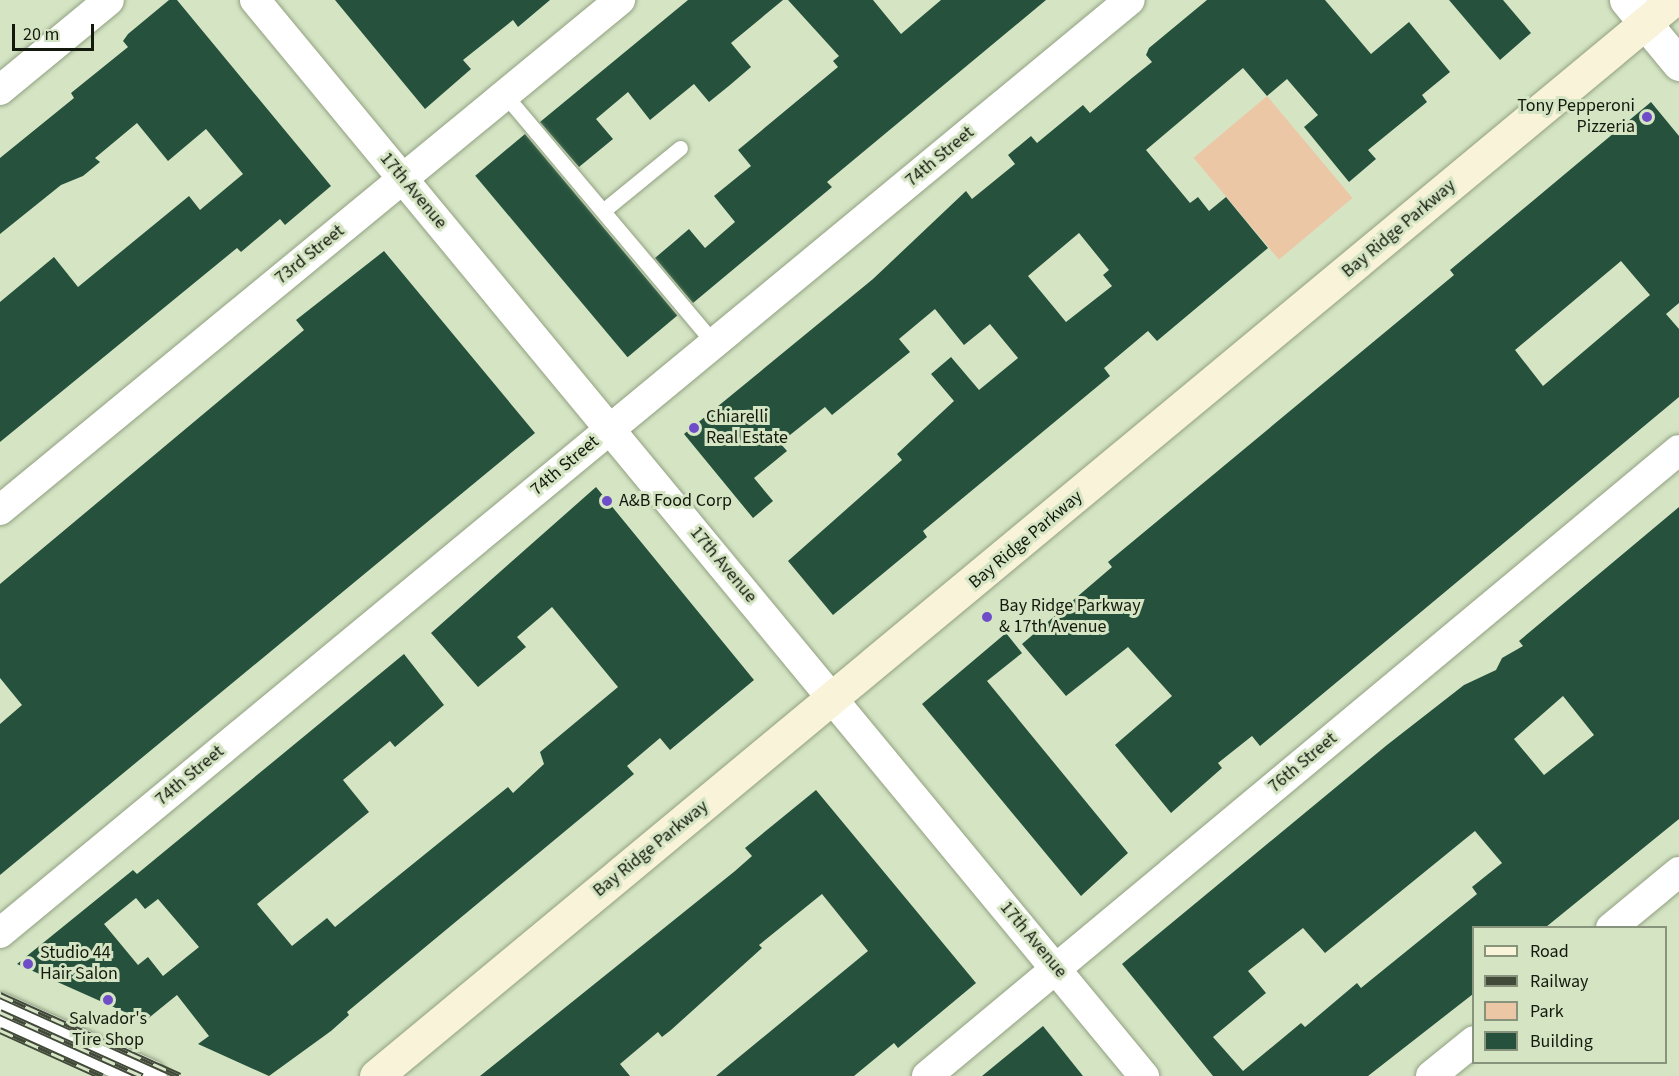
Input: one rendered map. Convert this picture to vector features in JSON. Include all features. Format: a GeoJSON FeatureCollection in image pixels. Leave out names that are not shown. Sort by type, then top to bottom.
{"type":"FeatureCollection","features":[{"type":"Feature","properties":{"kind":"main road","name":"Bay Ridge Parkway"},"geometry":{"type":"LineString","coordinates":[[376,1076],[833,699],[1635,11],[1673,0]]}},
{"type":"Feature","properties":{"kind":"street"},"geometry":{"type":"LineString","coordinates":[[0,90],[109,0]]}},
{"type":"Feature","properties":{"kind":"street","name":"17th Avenue"},"geometry":{"type":"LineString","coordinates":[[255,0],[1144,1076]]}},
{"type":"Feature","properties":{"kind":"street","name":"73rd Street"},"geometry":{"type":"LineString","coordinates":[[0,510],[620,0]]}},
{"type":"Feature","properties":{"kind":"street","name":"74th Street"},"geometry":{"type":"LineString","coordinates":[[0,933],[1130,0]]}},
{"type":"Feature","properties":{"kind":"street"},"geometry":{"type":"LineString","coordinates":[[1635,11],[1679,64]]}},
{"type":"Feature","properties":{"kind":"street","name":"76th Street"},"geometry":{"type":"LineString","coordinates":[[928,1076],[1679,450]]}},
{"type":"Feature","properties":{"kind":"street"},"geometry":{"type":"LineString","coordinates":[[1612,926],[1679,872]]}},
{"type":"Feature","properties":{"kind":"street"},"geometry":{"type":"LineString","coordinates":[[0,1009],[150,1076]]}},
{"type":"Feature","properties":{"kind":"street"},"geometry":{"type":"LineString","coordinates":[[1431,1076],[1472,1042]]}},
{"type":"Feature","properties":{"kind":"lane"},"geometry":{"type":"LineString","coordinates":[[505,95],[714,343]]}},
{"type":"Feature","properties":{"kind":"lane"},"geometry":{"type":"LineString","coordinates":[[604,210],[680,147]]}},
{"type":"Feature","properties":{"kind":"green space"},"geometry":{"type":"Polygon","coordinates":[[[1267,96],[1352,198],[1279,260],[1193,158],[1267,96]]]}},
{"type":"Feature","properties":{"kind":"building"},"geometry":{"type":"Polygon","coordinates":[[[169,0],[177,0],[331,186],[285,225],[280,219],[241,252],[237,248],[0,442],[0,302],[54,257],[78,287],[189,196],[200,210],[243,174],[206,129],[168,161],[137,123],[95,158],[100,162],[83,176],[61,185],[0,234],[0,158],[74,98],[71,93],[128,47],[123,41],[128,34],[169,0]]]}},
{"type":"Feature","properties":{"kind":"building"},"geometry":{"type":"Polygon","coordinates":[[[335,0],[550,0],[518,27],[513,20],[463,60],[471,69],[425,109],[335,0]]]}},
{"type":"Feature","properties":{"kind":"building"},"geometry":{"type":"Polygon","coordinates":[[[688,0],[783,0],[731,43],[751,67],[730,85],[709,102],[694,84],[650,120],[628,92],[596,119],[613,139],[579,167],[540,122],[688,0]]]}},
{"type":"Feature","properties":{"kind":"building"},"geometry":{"type":"Polygon","coordinates":[[[788,0],[873,0],[901,34],[941,0],[1046,0],[827,182],[832,187],[693,303],[655,258],[689,229],[705,248],[735,222],[714,196],[751,166],[738,150],[838,67],[833,61],[839,56],[788,0]]]}},
{"type":"Feature","properties":{"kind":"building"},"geometry":{"type":"Polygon","coordinates":[[[1207,0],[1325,0],[1371,54],[1409,22],[1450,72],[1422,95],[1427,102],[1368,150],[1376,159],[1349,182],[1304,127],[1318,115],[1287,79],[1267,96],[1243,68],[1146,150],[1190,203],[1198,197],[1209,211],[1226,197],[1268,248],[1157,341],[1148,331],[1104,368],[1110,376],[923,531],[927,537],[833,615],[788,561],[902,460],[897,454],[954,401],[931,374],[951,357],[979,390],[1018,358],[990,324],[964,345],[935,309],[899,339],[910,352],[832,415],[825,407],[780,443],[787,451],[754,478],[773,501],[753,518],[684,434],[873,279],[966,191],[972,199],[1015,164],[1008,155],[1031,136],[1037,143],[1083,105],[1090,113],[1152,62],[1146,55],[1149,48],[1207,0]],[[1079,233],[1028,276],[1066,322],[1112,286],[1103,275],[1109,270],[1079,233]]]}},
{"type":"Feature","properties":{"kind":"building"},"geometry":{"type":"Polygon","coordinates":[[[1449,0],[1503,0],[1531,33],[1500,60],[1449,0]]]}},
{"type":"Feature","properties":{"kind":"building"},"geometry":{"type":"Polygon","coordinates":[[[1651,102],[1679,136],[1679,303],[1666,314],[1679,329],[1679,397],[1260,746],[1252,736],[1218,763],[1222,768],[1171,813],[1115,745],[1172,696],[1128,647],[1066,696],[1022,644],[1112,567],[1108,562],[1454,275],[1450,270],[1651,102]],[[1621,261],[1515,350],[1543,386],[1650,295],[1621,261]]]}},
{"type":"Feature","properties":{"kind":"building"},"geometry":{"type":"Polygon","coordinates":[[[525,134],[677,316],[628,357],[475,176],[525,134]]]}},
{"type":"Feature","properties":{"kind":"building"},"geometry":{"type":"Polygon","coordinates":[[[384,251],[535,433],[0,875],[0,724],[22,705],[0,678],[0,584],[304,330],[296,320],[384,251]]]}},
{"type":"Feature","properties":{"kind":"building"},"geometry":{"type":"Polygon","coordinates":[[[596,487],[754,680],[670,750],[660,738],[627,766],[634,774],[347,1012],[349,1015],[331,1031],[269,1076],[198,1044],[209,1036],[177,995],[145,1021],[17,964],[133,870],[137,874],[404,654],[444,705],[395,747],[390,741],[343,780],[369,812],[257,904],[292,946],[327,918],[335,927],[508,787],[513,793],[544,764],[540,752],[618,687],[552,607],[517,637],[526,647],[478,687],[431,633],[596,487]],[[136,898],[104,924],[138,965],[148,957],[163,976],[199,947],[158,899],[145,909],[136,898]]]}},
{"type":"Feature","properties":{"kind":"building"},"geometry":{"type":"Polygon","coordinates":[[[1679,507],[1679,819],[1547,926],[1472,926],[1472,995],[1368,1076],[1213,1076],[1122,964],[1387,745],[1464,685],[1496,670],[1502,658],[1523,646],[1519,641],[1679,507]],[[1563,696],[1514,739],[1544,775],[1594,735],[1563,696]],[[1475,831],[1325,953],[1303,928],[1248,971],[1266,993],[1213,1037],[1243,1071],[1301,1023],[1305,1027],[1357,983],[1361,988],[1477,894],[1472,887],[1502,863],[1475,831]]]}},
{"type":"Feature","properties":{"kind":"building"},"geometry":{"type":"Polygon","coordinates":[[[1006,633],[1022,653],[987,681],[1128,853],[1081,896],[922,704],[1006,633]]]}},
{"type":"Feature","properties":{"kind":"building"},"geometry":{"type":"Polygon","coordinates":[[[816,790],[976,983],[898,1048],[894,1043],[854,1076],[716,1076],[868,951],[822,894],[759,945],[762,948],[671,1030],[662,1037],[658,1032],[620,1064],[630,1076],[480,1076],[735,871],[752,856],[745,848],[816,790]]]}},
{"type":"Feature","properties":{"kind":"building"},"geometry":{"type":"Polygon","coordinates":[[[1043,1026],[1083,1076],[982,1076],[1043,1026]]]}},
{"type":"Feature","properties":{"kind":"railway"},"geometry":{"type":"LineString","coordinates":[[0,995],[180,1076]]}},
{"type":"Feature","properties":{"kind":"railway"},"geometry":{"type":"LineString","coordinates":[[0,1012],[142,1076]]}},
{"type":"Feature","properties":{"kind":"railway"},"geometry":{"type":"LineString","coordinates":[[0,1030],[102,1076]]}},
{"type":"Feature","properties":{"kind":"place","name":"Tony Pepperoni Pizzeria"},"geometry":{"type":"Point","coordinates":[1647,117]}},
{"type":"Feature","properties":{"kind":"place","name":"Chiarelli Real Estate"},"geometry":{"type":"Point","coordinates":[694,428]}},
{"type":"Feature","properties":{"kind":"place","name":"A&B Food Corp"},"geometry":{"type":"Point","coordinates":[607,501]}},
{"type":"Feature","properties":{"kind":"place","name":"Bay Ridge Parkway & 17th Avenue"},"geometry":{"type":"Point","coordinates":[987,617]}},
{"type":"Feature","properties":{"kind":"place","name":"Studio 44 Hair Salon"},"geometry":{"type":"Point","coordinates":[28,964]}},
{"type":"Feature","properties":{"kind":"place","name":"Salvador's Tire Shop"},"geometry":{"type":"Point","coordinates":[108,1000]}}]}
